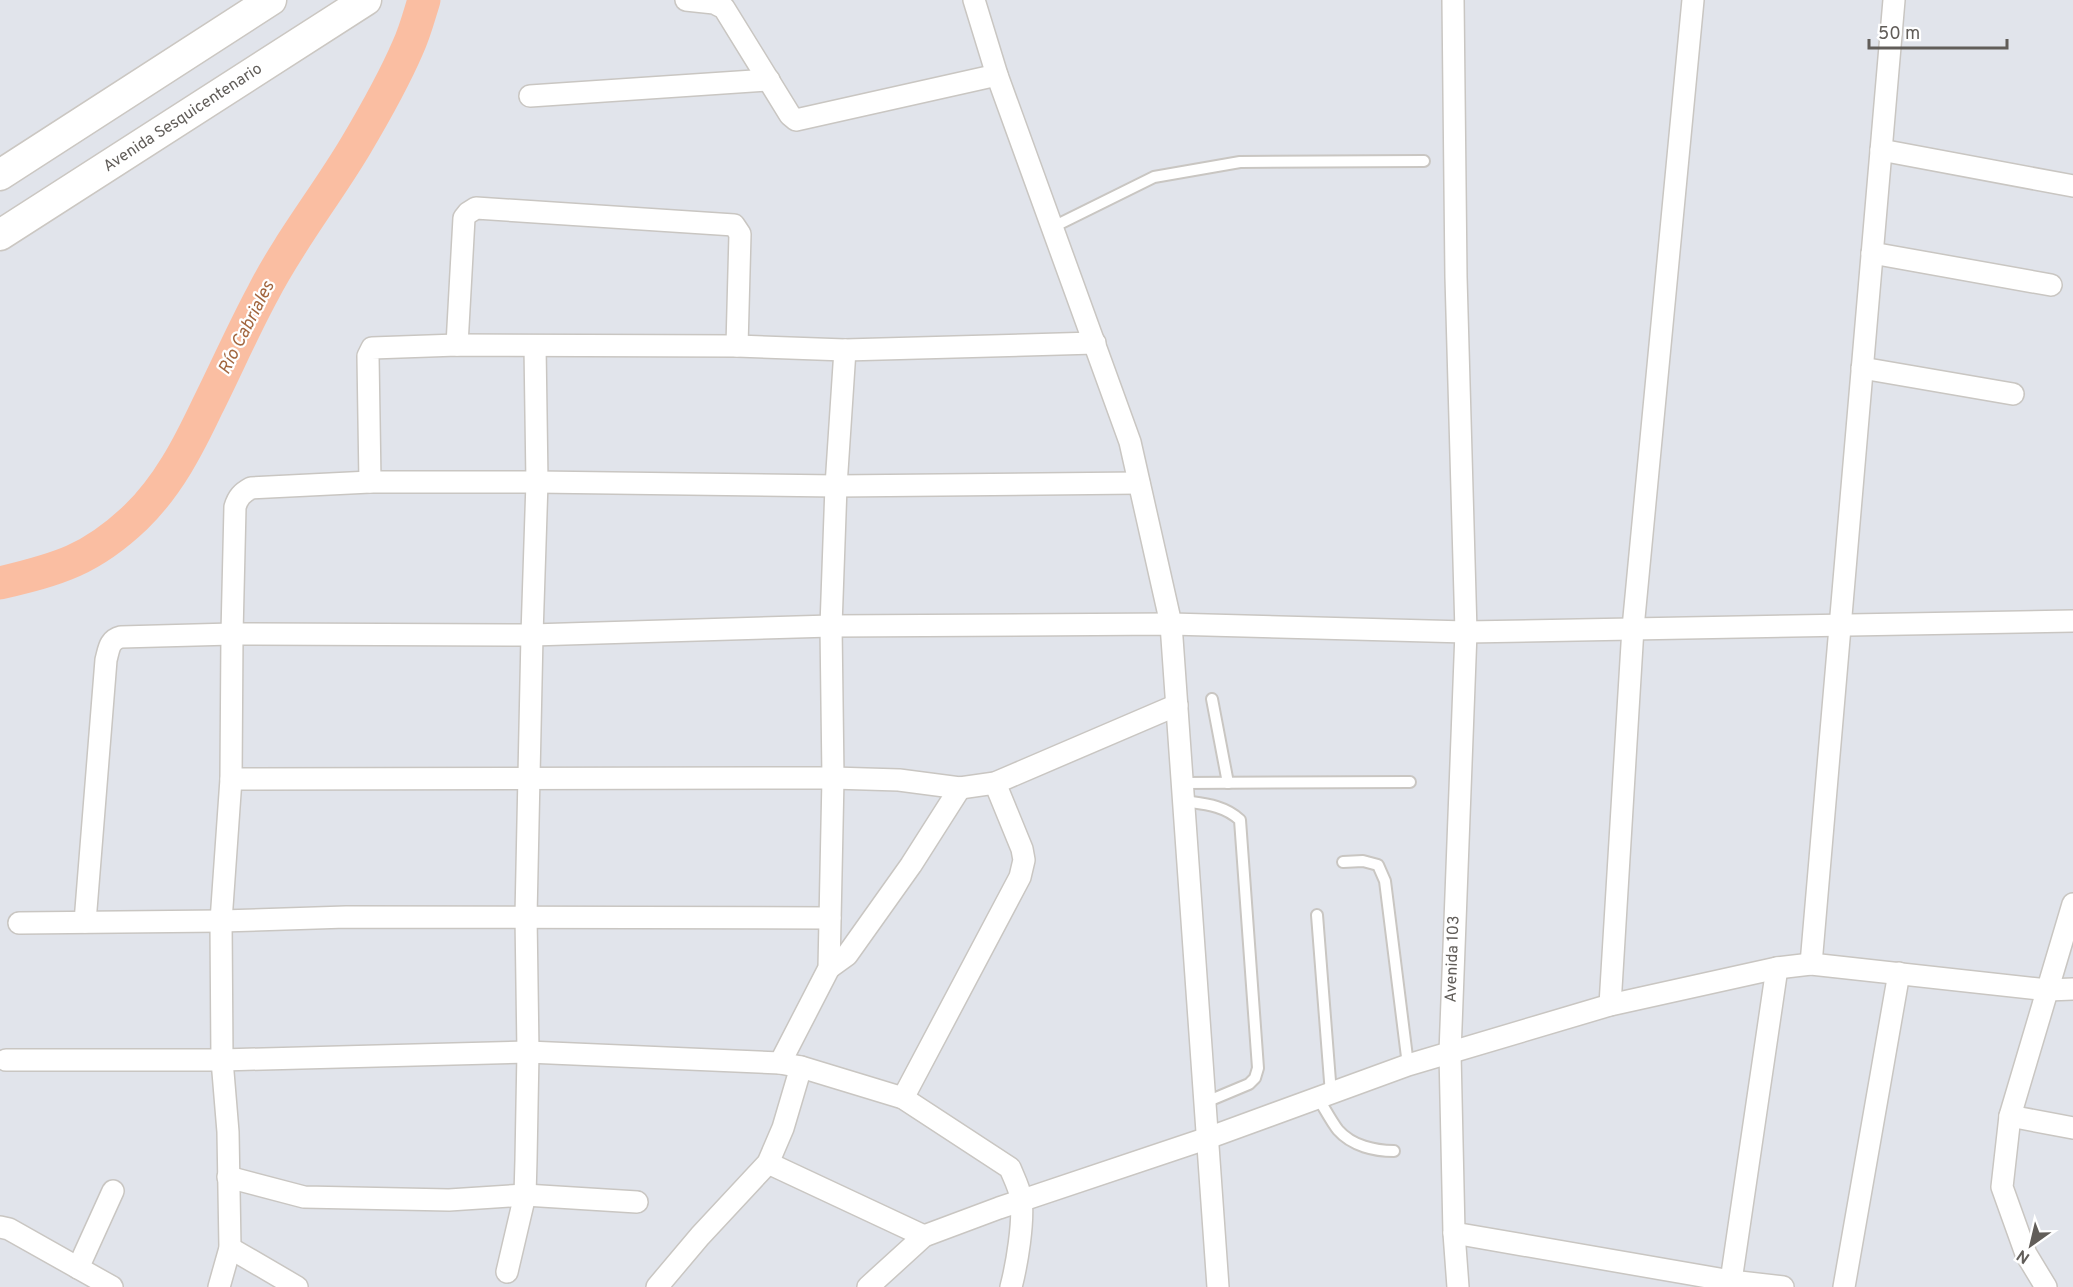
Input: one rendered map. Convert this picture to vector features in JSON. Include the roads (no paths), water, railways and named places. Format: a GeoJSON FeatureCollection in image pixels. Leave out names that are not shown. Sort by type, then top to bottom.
{"type":"FeatureCollection","features":[{"type":"Feature","properties":{"kind":"main road"},"geometry":{"type":"LineString","coordinates":[[0,175],[270,0]]}},
{"type":"Feature","properties":{"kind":"main road","name":"Avenida Sesquicentenario"},"geometry":{"type":"LineString","coordinates":[[0,235],[366,0]]}},
{"type":"Feature","properties":{"kind":"street"},"geometry":{"type":"LineString","coordinates":[[686,0],[714,3],[724,8],[790,115],[796,120],[997,75]]}},
{"type":"Feature","properties":{"kind":"street"},"geometry":{"type":"LineString","coordinates":[[974,0],[997,75],[1130,442],[1171,624],[1218,1287]]}},
{"type":"Feature","properties":{"kind":"street","name":"Avenida 103"},"geometry":{"type":"LineString","coordinates":[[1453,0],[1456,277],[1466,632],[1450,1053],[1454,1233],[1458,1287]]}},
{"type":"Feature","properties":{"kind":"street"},"geometry":{"type":"LineString","coordinates":[[1610,1005],[1633,628],[1693,0]]}},
{"type":"Feature","properties":{"kind":"street"},"geometry":{"type":"LineString","coordinates":[[1811,964],[1894,0]]}},
{"type":"Feature","properties":{"kind":"street"},"geometry":{"type":"LineString","coordinates":[[530,96],[769,80]]}},
{"type":"Feature","properties":{"kind":"street"},"geometry":{"type":"LineString","coordinates":[[1881,150],[2073,186]]}},
{"type":"Feature","properties":{"kind":"street"},"geometry":{"type":"LineString","coordinates":[[457,345],[464,218],[476,208],[734,225],[740,234],[737,346]]}},
{"type":"Feature","properties":{"kind":"street"},"geometry":{"type":"LineString","coordinates":[[1872,253],[2051,285]]}},
{"type":"Feature","properties":{"kind":"street"},"geometry":{"type":"LineString","coordinates":[[370,482],[370,351],[372,348],[382,346],[737,346],[845,350],[1095,343]]}},
{"type":"Feature","properties":{"kind":"street"},"geometry":{"type":"LineString","coordinates":[[507,1272],[525,1196],[528,1052],[526,916],[537,482],[535,346]]}},
{"type":"Feature","properties":{"kind":"street"},"geometry":{"type":"LineString","coordinates":[[829,969],[833,778],[831,626],[836,486],[845,350]]}},
{"type":"Feature","properties":{"kind":"street"},"geometry":{"type":"LineString","coordinates":[[1862,368],[2013,394]]}},
{"type":"Feature","properties":{"kind":"street"},"geometry":{"type":"LineString","coordinates":[[219,1287],[230,1248],[228,1132],[222,1060],[221,921],[231,779],[236,507],[241,494],[251,488],[370,482],[836,486],[1139,483]]}},
{"type":"Feature","properties":{"kind":"street"},"geometry":{"type":"LineString","coordinates":[[85,922],[106,660],[110,644],[114,639],[121,637],[232,634],[532,636],[831,626],[1171,624],[1466,632],[2073,621]]}},
{"type":"Feature","properties":{"kind":"street"},"geometry":{"type":"LineString","coordinates":[[231,779],[833,778],[899,780],[960,788],[995,783],[1177,705]]}},
{"type":"Feature","properties":{"kind":"street"},"geometry":{"type":"LineString","coordinates":[[903,1098],[1020,877],[1024,860],[1022,849],[995,783]]}},
{"type":"Feature","properties":{"kind":"street"},"geometry":{"type":"LineString","coordinates":[[780,1063],[829,969],[847,955],[911,865],[960,788]]}},
{"type":"Feature","properties":{"kind":"street"},"geometry":{"type":"LineString","coordinates":[[2046,1287],[2026,1254],[2002,1186],[2010,1116],[2073,904]]}},
{"type":"Feature","properties":{"kind":"street"},"geometry":{"type":"LineString","coordinates":[[19,924],[346,917],[830,918]]}},
{"type":"Feature","properties":{"kind":"street"},"geometry":{"type":"LineString","coordinates":[[868,1287],[924,1236],[1208,1138],[1408,1065],[1610,1005],[1777,968],[1811,964],[2048,990],[2073,990]]}},
{"type":"Feature","properties":{"kind":"street"},"geometry":{"type":"LineString","coordinates":[[1731,1281],[1777,968]]}},
{"type":"Feature","properties":{"kind":"street"},"geometry":{"type":"LineString","coordinates":[[1844,1287],[1899,973]]}},
{"type":"Feature","properties":{"kind":"street"},"geometry":{"type":"LineString","coordinates":[[6,1060],[222,1060],[528,1052],[780,1063],[801,1067],[903,1098],[1010,1168],[1021,1201],[1018,1259],[1011,1287]]}},
{"type":"Feature","properties":{"kind":"street"},"geometry":{"type":"LineString","coordinates":[[657,1287],[700,1236],[768,1163],[783,1128],[801,1067]]}},
{"type":"Feature","properties":{"kind":"street"},"geometry":{"type":"LineString","coordinates":[[2010,1116],[2073,1128]]}},
{"type":"Feature","properties":{"kind":"street"},"geometry":{"type":"LineString","coordinates":[[768,1163],[924,1236]]}},
{"type":"Feature","properties":{"kind":"street"},"geometry":{"type":"LineString","coordinates":[[228,1177],[304,1197],[449,1200],[525,1196],[637,1202]]}},
{"type":"Feature","properties":{"kind":"street"},"geometry":{"type":"LineString","coordinates":[[78,1268],[113,1191]]}},
{"type":"Feature","properties":{"kind":"street"},"geometry":{"type":"LineString","coordinates":[[0,1227],[9,1229],[112,1287]]}},
{"type":"Feature","properties":{"kind":"street"},"geometry":{"type":"LineString","coordinates":[[1454,1233],[1731,1281],[1783,1287]]}},
{"type":"Feature","properties":{"kind":"street"},"geometry":{"type":"LineString","coordinates":[[230,1248],[288,1285]]}},
{"type":"Feature","properties":{"kind":"lane"},"geometry":{"type":"LineString","coordinates":[[1053,227],[1154,177],[1240,162],[1424,161]]}},
{"type":"Feature","properties":{"kind":"lane"},"geometry":{"type":"LineString","coordinates":[[1212,699],[1228,783]]}},
{"type":"Feature","properties":{"kind":"lane"},"geometry":{"type":"LineString","coordinates":[[1183,792],[1228,783],[1410,782]]}},
{"type":"Feature","properties":{"kind":"lane"},"geometry":{"type":"LineString","coordinates":[[1183,792],[1231,811],[1240,820],[1242,843],[1258,1068],[1255,1078],[1249,1084],[1206,1102]]}},
{"type":"Feature","properties":{"kind":"lane"},"geometry":{"type":"LineString","coordinates":[[1343,862],[1363,861],[1378,865],[1385,881],[1408,1065]]}},
{"type":"Feature","properties":{"kind":"lane"},"geometry":{"type":"LineString","coordinates":[[1317,915],[1324,1096],[1339,1131],[1374,1151],[1394,1152]]}},
{"type":"Feature","properties":{"kind":"waterway","name":"Río Cabriales"},"geometry":{"type":"LineString","coordinates":[[0,583],[40,573],[89,553],[120,532],[158,492],[192,437],[273,274],[344,166],[383,98],[410,41],[424,0]]}}]}
